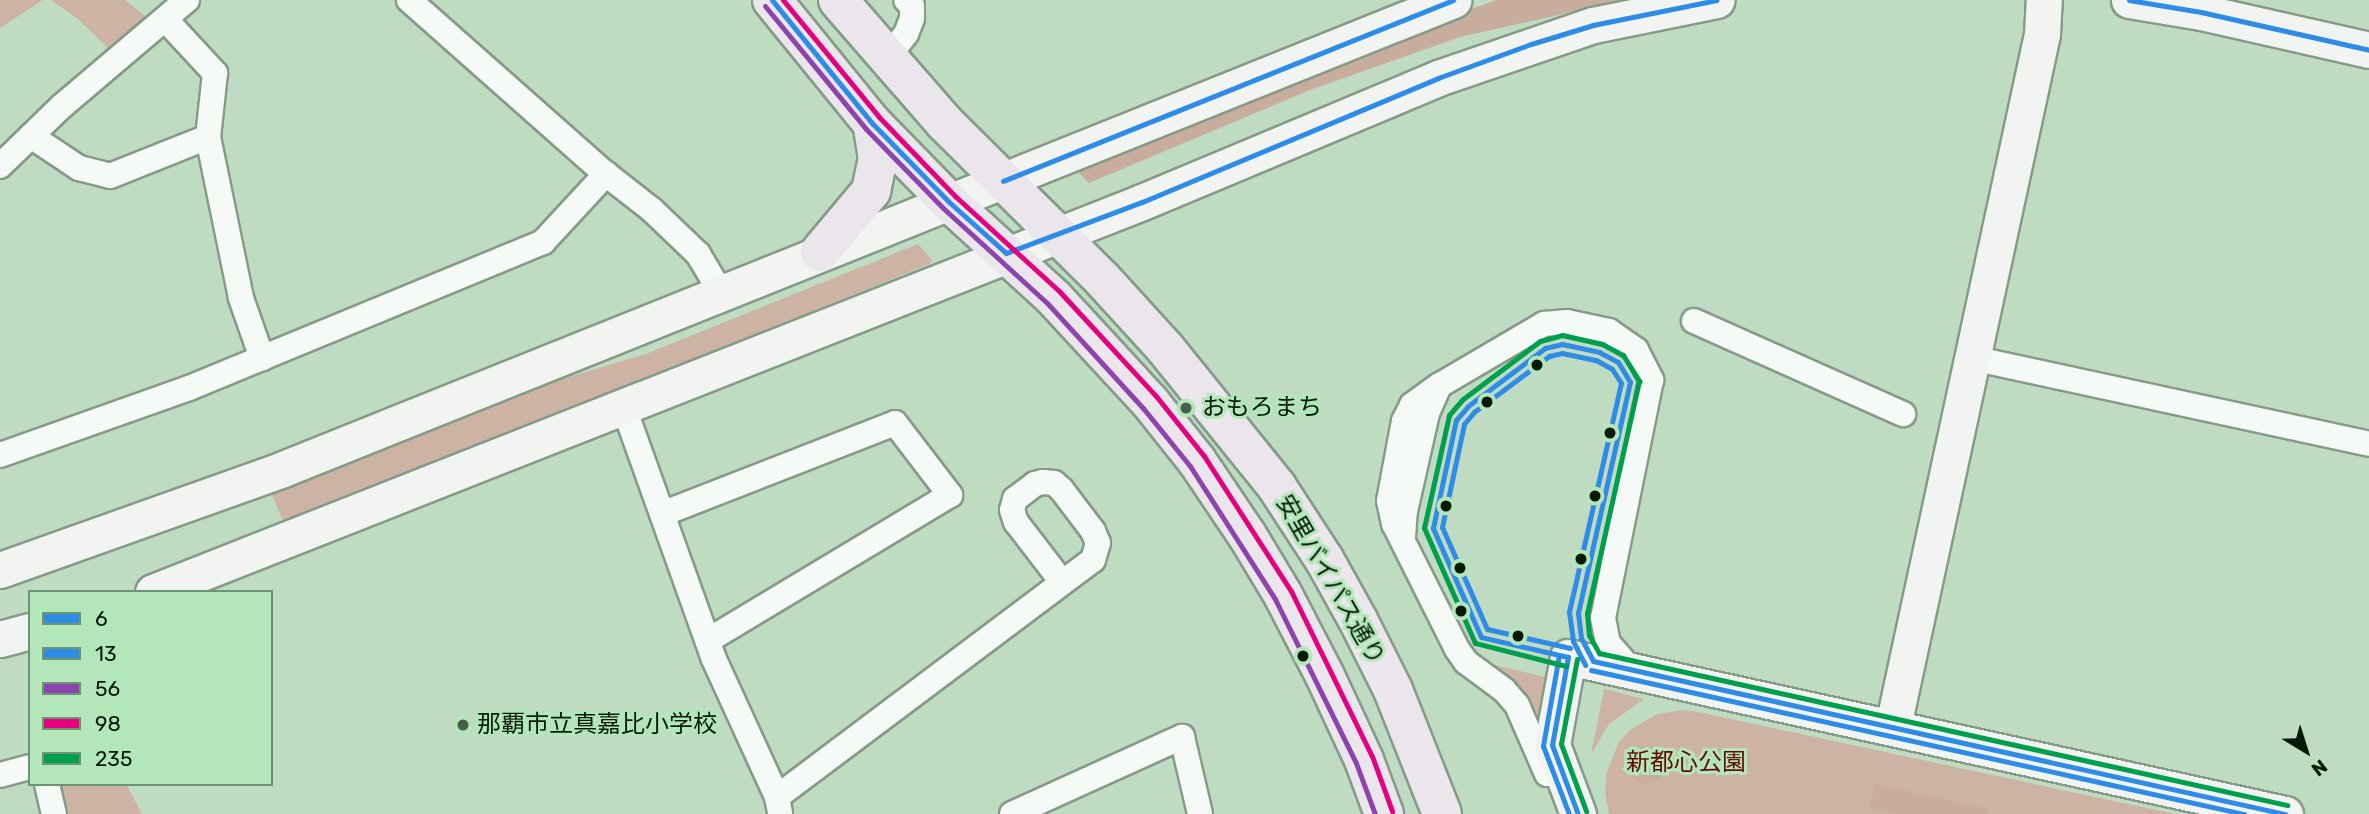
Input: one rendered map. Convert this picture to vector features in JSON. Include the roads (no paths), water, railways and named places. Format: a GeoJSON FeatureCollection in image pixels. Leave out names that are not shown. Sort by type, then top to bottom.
{"type":"FeatureCollection","features":[{"type":"Feature","properties":{"kind":"highway","name":"安里バイパス通り"},"geometry":{"type":"LineString","coordinates":[[772,0],[872,123],[949,202],[1054,298],[1150,402],[1197,461],[1247,535],[1325,676],[1364,760],[1384,814]]}},
{"type":"Feature","properties":{"kind":"highway","name":"安里バイパス通り"},"geometry":{"type":"LineString","coordinates":[[838,0],[887,58],[1165,348],[1242,442],[1299,519],[1351,608],[1393,690],[1441,814]]}},
{"type":"Feature","properties":{"kind":"highway"},"geometry":{"type":"LineString","coordinates":[[820,252],[871,191],[878,159],[872,123]]}},
{"type":"Feature","properties":{"kind":"street"},"geometry":{"type":"LineString","coordinates":[[0,166],[187,0]]}},
{"type":"Feature","properties":{"kind":"street"},"geometry":{"type":"LineString","coordinates":[[409,0],[606,174],[652,210],[698,254],[720,291]]}},
{"type":"Feature","properties":{"kind":"street"},"geometry":{"type":"LineString","coordinates":[[887,58],[906,34],[912,18],[912,6],[906,0]]}},
{"type":"Feature","properties":{"kind":"street"},"geometry":{"type":"LineString","coordinates":[[0,570],[283,469],[720,291],[1003,181],[1453,0]]}},
{"type":"Feature","properties":{"kind":"street"},"geometry":{"type":"LineString","coordinates":[[158,590],[878,307],[1438,78],[1531,44],[1594,25],[1717,0]]}},
{"type":"Feature","properties":{"kind":"street"},"geometry":{"type":"LineString","coordinates":[[1893,726],[2042,34],[2044,0]]}},
{"type":"Feature","properties":{"kind":"street"},"geometry":{"type":"LineString","coordinates":[[2130,0],[2202,12],[2369,50]]}},
{"type":"Feature","properties":{"kind":"street"},"geometry":{"type":"LineString","coordinates":[[164,19],[215,73],[208,137],[241,298],[262,358]]}},
{"type":"Feature","properties":{"kind":"street"},"geometry":{"type":"LineString","coordinates":[[31,136],[79,169],[110,176],[208,137]]}},
{"type":"Feature","properties":{"kind":"street"},"geometry":{"type":"LineString","coordinates":[[0,455],[189,388],[542,242],[606,174]]}},
{"type":"Feature","properties":{"kind":"street"},"geometry":{"type":"LineString","coordinates":[[1694,321],[1903,414]]}},
{"type":"Feature","properties":{"kind":"street"},"geometry":{"type":"LineString","coordinates":[[1562,814],[1517,705],[1504,690],[1466,662],[1404,544],[1390,514],[1389,500],[1404,421],[1412,405],[1536,327],[1552,322],[1566,322],[1609,331],[1636,350],[1651,380],[1650,397],[1603,618],[1608,643],[1631,669]]}},
{"type":"Feature","properties":{"kind":"street"},"geometry":{"type":"LineString","coordinates":[[1972,358],[2369,444]]}},
{"type":"Feature","properties":{"kind":"street"},"geometry":{"type":"LineString","coordinates":[[624,405],[707,641],[779,806],[1062,582]]}},
{"type":"Feature","properties":{"kind":"street"},"geometry":{"type":"LineString","coordinates":[[662,514],[895,423],[950,495],[707,641]]}},
{"type":"Feature","properties":{"kind":"street"},"geometry":{"type":"LineString","coordinates":[[0,639],[28,632]]}},
{"type":"Feature","properties":{"kind":"street"},"geometry":{"type":"LineString","coordinates":[[1578,814],[1552,745],[1568,657],[2286,814]]}},
{"type":"Feature","properties":{"kind":"street"},"geometry":{"type":"LineString","coordinates":[[1012,814],[1043,807],[1182,737],[1200,814]]}},
{"type":"Feature","properties":{"kind":"street"},"geometry":{"type":"LineString","coordinates":[[0,775],[28,768]]}},
{"type":"Feature","properties":{"kind":"street"},"geometry":{"type":"LineString","coordinates":[[47,786],[54,814]]}},
{"type":"Feature","properties":{"kind":"place","name":"おもろまち"},"geometry":{"type":"Point","coordinates":[1186,408]}},
{"type":"Feature","properties":{"kind":"place","name":"那覇市立真嘉比小学校"},"geometry":{"type":"Point","coordinates":[463,725]}},
{"type":"Feature","properties":{"kind":"park label","name":"新都心公園"},"geometry":{"type":"Point","coordinates":[1686,763]}}]}
